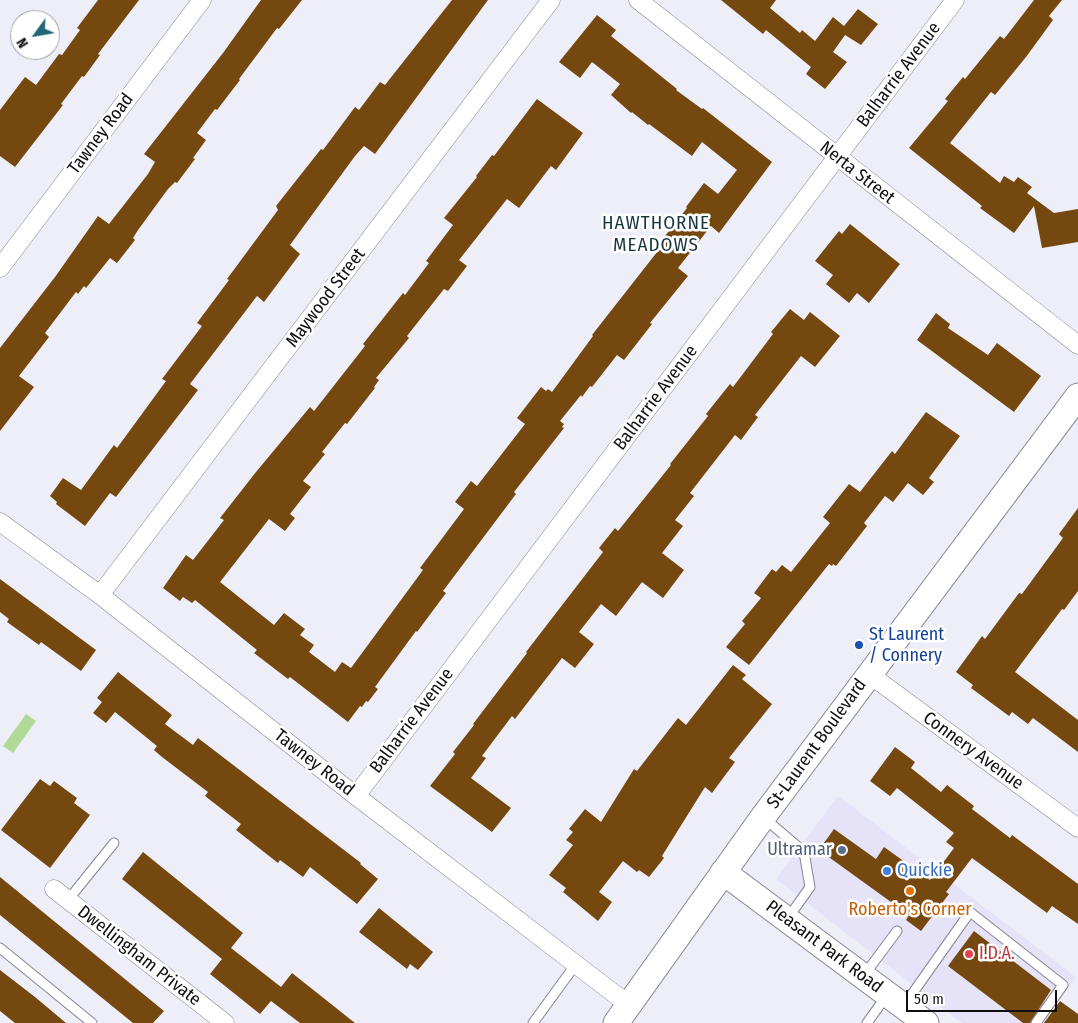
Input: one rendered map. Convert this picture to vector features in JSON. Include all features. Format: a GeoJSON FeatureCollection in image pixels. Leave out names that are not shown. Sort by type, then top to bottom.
{"type":"FeatureCollection","features":[{"type":"Feature","properties":{"kind":"street","name":"Tawney Road"},"geometry":{"type":"LineString","coordinates":[[0,268],[202,0]]}},
{"type":"Feature","properties":{"kind":"street","name":"Maywood Street"},"geometry":{"type":"LineString","coordinates":[[100,595],[551,0]]}},
{"type":"Feature","properties":{"kind":"street","name":"Nerta Street"},"geometry":{"type":"LineString","coordinates":[[638,0],[837,158],[1078,345]]}},
{"type":"Feature","properties":{"kind":"street","name":"Balharrie Avenue"},"geometry":{"type":"LineString","coordinates":[[356,796],[955,0]]}},
{"type":"Feature","properties":{"kind":"street","name":"St-Laurent Boulevard"},"geometry":{"type":"LineString","coordinates":[[623,1014],[763,817],[1078,396]]}},
{"type":"Feature","properties":{"kind":"street","name":"Tawney Road"},"geometry":{"type":"LineString","coordinates":[[0,522],[100,595],[356,796],[576,964],[623,1014]]}},
{"type":"Feature","properties":{"kind":"street","name":"Connery Avenue"},"geometry":{"type":"LineString","coordinates":[[869,674],[1078,828]]}},
{"type":"Feature","properties":{"kind":"street","name":"Pleasant Park Road"},"geometry":{"type":"LineString","coordinates":[[723,872],[926,1023]]}},
{"type":"Feature","properties":{"kind":"street","name":"Dwellingham Private"},"geometry":{"type":"LineString","coordinates":[[61,894],[225,1023]]}},
{"type":"Feature","properties":{"kind":"lane"},"geometry":{"type":"LineString","coordinates":[[763,817],[804,852],[810,887],[787,920]]}},
{"type":"Feature","properties":{"kind":"lane"},"geometry":{"type":"LineString","coordinates":[[61,894],[114,843]]}},
{"type":"Feature","properties":{"kind":"lane"},"geometry":{"type":"LineString","coordinates":[[867,1023],[895,1000],[970,912],[1064,985],[1036,1023]]}},
{"type":"Feature","properties":{"kind":"lane"},"geometry":{"type":"LineString","coordinates":[[863,977],[897,931]]}},
{"type":"Feature","properties":{"kind":"lane"},"geometry":{"type":"LineString","coordinates":[[0,948],[92,1023]]}},
{"type":"Feature","properties":{"kind":"lane"},"geometry":{"type":"LineString","coordinates":[[533,1023],[576,964]]}},
{"type":"Feature","properties":{"kind":"shaded area"},"geometry":{"type":"Polygon","coordinates":[[[838,796],[1076,977],[1043,1023],[962,1023],[776,879],[838,796]]]}},
{"type":"Feature","properties":{"kind":"green space"},"geometry":{"type":"Polygon","coordinates":[[[26,714],[36,721],[13,753],[3,746],[26,714]]]}},
{"type":"Feature","properties":{"kind":"building"},"geometry":{"type":"Polygon","coordinates":[[[98,0],[139,0],[98,54],[100,55],[84,77],[82,76],[61,104],[63,105],[15,167],[0,156],[0,110],[25,77],[36,85],[55,60],[60,60],[60,54],[62,55],[80,30],[77,28],[98,0]]]}},
{"type":"Feature","properties":{"kind":"building"},"geometry":{"type":"Polygon","coordinates":[[[261,0],[302,0],[279,29],[277,28],[240,80],[197,133],[206,140],[193,158],[195,159],[177,183],[175,182],[168,189],[138,230],[133,238],[135,240],[117,263],[110,258],[86,288],[84,286],[78,294],[76,292],[45,333],[49,337],[19,376],[34,387],[0,431],[0,348],[55,277],[98,216],[109,224],[148,174],[155,162],[144,154],[223,53],[261,0]]]}},
{"type":"Feature","properties":{"kind":"building"},"geometry":{"type":"Polygon","coordinates":[[[452,0],[488,0],[375,154],[364,146],[355,156],[290,245],[300,254],[264,302],[257,296],[190,384],[198,390],[116,497],[110,493],[85,526],[56,504],[57,502],[50,496],[63,478],[81,490],[114,445],[117,448],[166,381],[162,379],[202,326],[197,323],[278,210],[276,206],[321,149],[323,150],[355,107],[359,110],[380,82],[385,85],[452,0]]]}},
{"type":"Feature","properties":{"kind":"building"},"geometry":{"type":"Polygon","coordinates":[[[721,0],[776,0],[770,8],[800,33],[802,30],[815,41],[833,17],[844,26],[858,9],[878,24],[861,45],[845,35],[833,52],[847,62],[825,89],[806,74],[811,67],[766,30],[763,34],[721,0]]]}},
{"type":"Feature","properties":{"kind":"building"},"geometry":{"type":"Polygon","coordinates":[[[1034,0],[1062,0],[1049,16],[1053,20],[1026,57],[995,95],[991,92],[950,143],[1000,183],[1004,176],[1014,182],[1018,177],[1032,187],[1027,193],[1054,213],[1078,209],[1078,242],[1042,248],[1034,206],[1014,233],[980,208],[982,206],[909,148],[948,101],[945,99],[963,77],[965,79],[1000,36],[1004,39],[1034,0]]]}},
{"type":"Feature","properties":{"kind":"building"},"geometry":{"type":"Polygon","coordinates":[[[597,15],[616,30],[611,36],[676,90],[703,108],[772,162],[719,233],[711,226],[678,268],[688,276],[650,323],[652,324],[624,360],[617,355],[592,387],[590,386],[582,397],[581,395],[560,421],[564,424],[562,427],[564,428],[514,492],[516,494],[443,591],[446,593],[375,687],[378,689],[368,702],[366,701],[362,707],[360,706],[348,722],[290,677],[288,679],[254,653],[257,650],[195,600],[192,603],[183,597],[180,601],[163,588],[186,555],[193,560],[224,520],[220,518],[256,472],[310,407],[314,411],[365,346],[363,344],[403,293],[405,295],[429,263],[426,261],[453,225],[444,218],[537,99],[583,133],[556,170],[551,166],[519,208],[507,199],[459,260],[467,266],[448,291],[444,289],[407,336],[409,338],[376,378],[379,380],[375,388],[322,452],[325,454],[303,481],[311,487],[290,514],[295,518],[285,531],[269,519],[220,582],[274,625],[284,613],[305,629],[300,635],[314,645],[309,652],[335,672],[342,662],[351,668],[423,570],[420,568],[464,509],[455,502],[471,481],[477,486],[525,424],[517,418],[541,387],[546,391],[548,389],[552,392],[592,335],[661,247],[658,245],[704,183],[718,194],[737,170],[702,142],[692,156],[631,113],[611,95],[620,84],[592,62],[580,78],[559,62],[597,15]]]}},
{"type":"Feature","properties":{"kind":"building"},"geometry":{"type":"Polygon","coordinates":[[[850,224],[900,264],[869,303],[857,293],[849,303],[826,284],[833,275],[815,261],[839,231],[842,234],[850,224]]]}},
{"type":"Feature","properties":{"kind":"building"},"geometry":{"type":"Polygon","coordinates":[[[790,309],[804,320],[810,312],[840,336],[815,367],[801,356],[755,415],[758,417],[741,440],[735,435],[690,493],[694,496],[675,520],[683,526],[662,553],[684,570],[663,598],[642,582],[616,616],[601,604],[579,632],[594,644],[575,668],[562,658],[515,719],[512,716],[482,756],[486,758],[471,778],[511,808],[492,832],[430,786],[455,754],[453,752],[526,652],[603,552],[599,548],[615,528],[618,531],[671,465],[708,416],[706,414],[730,384],[733,387],[773,334],[771,332],[790,309]]]}},
{"type":"Feature","properties":{"kind":"building"},"geometry":{"type":"Polygon","coordinates":[[[936,313],[950,324],[948,328],[988,355],[997,343],[1041,376],[1014,412],[917,340],[936,313]]]}},
{"type":"Feature","properties":{"kind":"building"},"geometry":{"type":"Polygon","coordinates":[[[926,412],[960,436],[929,478],[934,482],[923,495],[908,483],[893,502],[885,496],[864,523],[867,526],[836,566],[829,564],[749,665],[726,647],[745,624],[742,621],[761,598],[754,593],[772,569],[776,572],[782,565],[791,572],[830,523],[823,517],[849,484],[860,492],[892,451],[895,454],[926,412]]]}},
{"type":"Feature","properties":{"kind":"building"},"geometry":{"type":"Polygon","coordinates":[[[1078,508],[1078,591],[1064,610],[1062,609],[1015,672],[1078,720],[1078,752],[1033,718],[1028,724],[1012,712],[1009,716],[971,688],[973,685],[956,672],[982,636],[985,639],[1019,593],[1022,594],[1063,538],[1059,534],[1078,508]]]}},
{"type":"Feature","properties":{"kind":"building"},"geometry":{"type":"Polygon","coordinates":[[[0,579],[96,650],[81,671],[41,642],[39,645],[7,622],[9,619],[0,612],[0,579]]]}},
{"type":"Feature","properties":{"kind":"building"},"geometry":{"type":"Polygon","coordinates":[[[733,665],[746,675],[742,679],[772,704],[729,758],[735,762],[712,793],[705,787],[662,856],[664,858],[649,877],[639,870],[637,872],[623,861],[599,892],[612,902],[598,921],[563,892],[566,888],[549,875],[573,845],[566,840],[573,832],[569,829],[585,809],[601,822],[634,769],[637,771],[678,718],[686,725],[733,665]]]}},
{"type":"Feature","properties":{"kind":"building"},"geometry":{"type":"Polygon","coordinates":[[[118,672],[172,715],[165,724],[193,745],[198,738],[361,863],[378,879],[357,904],[310,867],[303,877],[280,860],[278,863],[236,830],[241,824],[205,796],[208,792],[162,757],[154,750],[157,746],[115,712],[106,723],[93,713],[102,702],[97,698],[118,672]]]}},
{"type":"Feature","properties":{"kind":"building"},"geometry":{"type":"Polygon","coordinates":[[[895,747],[915,762],[911,768],[941,792],[947,785],[974,806],[972,809],[1010,838],[1012,835],[1078,884],[1078,924],[1052,906],[1047,913],[972,858],[946,892],[949,894],[921,931],[906,920],[909,915],[819,850],[834,829],[876,859],[884,847],[930,880],[954,848],[946,842],[954,833],[897,788],[890,796],[870,781],[895,747]]]}},
{"type":"Feature","properties":{"kind":"building"},"geometry":{"type":"Polygon","coordinates":[[[40,779],[50,786],[54,781],[77,798],[74,803],[90,815],[50,868],[1,830],[40,779]]]}},
{"type":"Feature","properties":{"kind":"building"},"geometry":{"type":"Polygon","coordinates":[[[143,852],[243,933],[231,948],[281,987],[292,973],[355,1023],[300,1023],[271,1001],[260,1014],[210,974],[222,959],[122,879],[143,852]]]}},
{"type":"Feature","properties":{"kind":"building"},"geometry":{"type":"Polygon","coordinates":[[[0,877],[164,1011],[153,1023],[133,1023],[0,915],[0,877]]]}},
{"type":"Feature","properties":{"kind":"building"},"geometry":{"type":"Polygon","coordinates":[[[379,908],[433,952],[418,970],[410,964],[407,969],[359,932],[379,908]]]}},
{"type":"Feature","properties":{"kind":"building"},"geometry":{"type":"Polygon","coordinates":[[[974,931],[1051,990],[1030,1023],[1023,1023],[948,966],[974,931]]]}},
{"type":"Feature","properties":{"kind":"building"},"geometry":{"type":"Polygon","coordinates":[[[0,970],[66,1023],[15,1023],[0,1011],[0,970]]]}},
{"type":"Feature","properties":{"kind":"building"},"geometry":{"type":"Polygon","coordinates":[[[1060,1001],[1078,1014],[1078,1023],[1044,1023],[1060,1001]]]}},
{"type":"Feature","properties":{"kind":"place","name":"St Laurent / Connery"},"geometry":{"type":"Point","coordinates":[859,645]}},
{"type":"Feature","properties":{"kind":"place","name":"Ultramar"},"geometry":{"type":"Point","coordinates":[842,850]}},
{"type":"Feature","properties":{"kind":"place","name":"Quickie"},"geometry":{"type":"Point","coordinates":[887,871]}},
{"type":"Feature","properties":{"kind":"place","name":"Roberto's Corner"},"geometry":{"type":"Point","coordinates":[910,891]}},
{"type":"Feature","properties":{"kind":"place","name":"I.D.A."},"geometry":{"type":"Point","coordinates":[969,954]}},
{"type":"Feature","properties":{"kind":"district","name":"HAWTHORNE MEADOWS"},"geometry":{"type":"Point","coordinates":[656,235]}}]}
